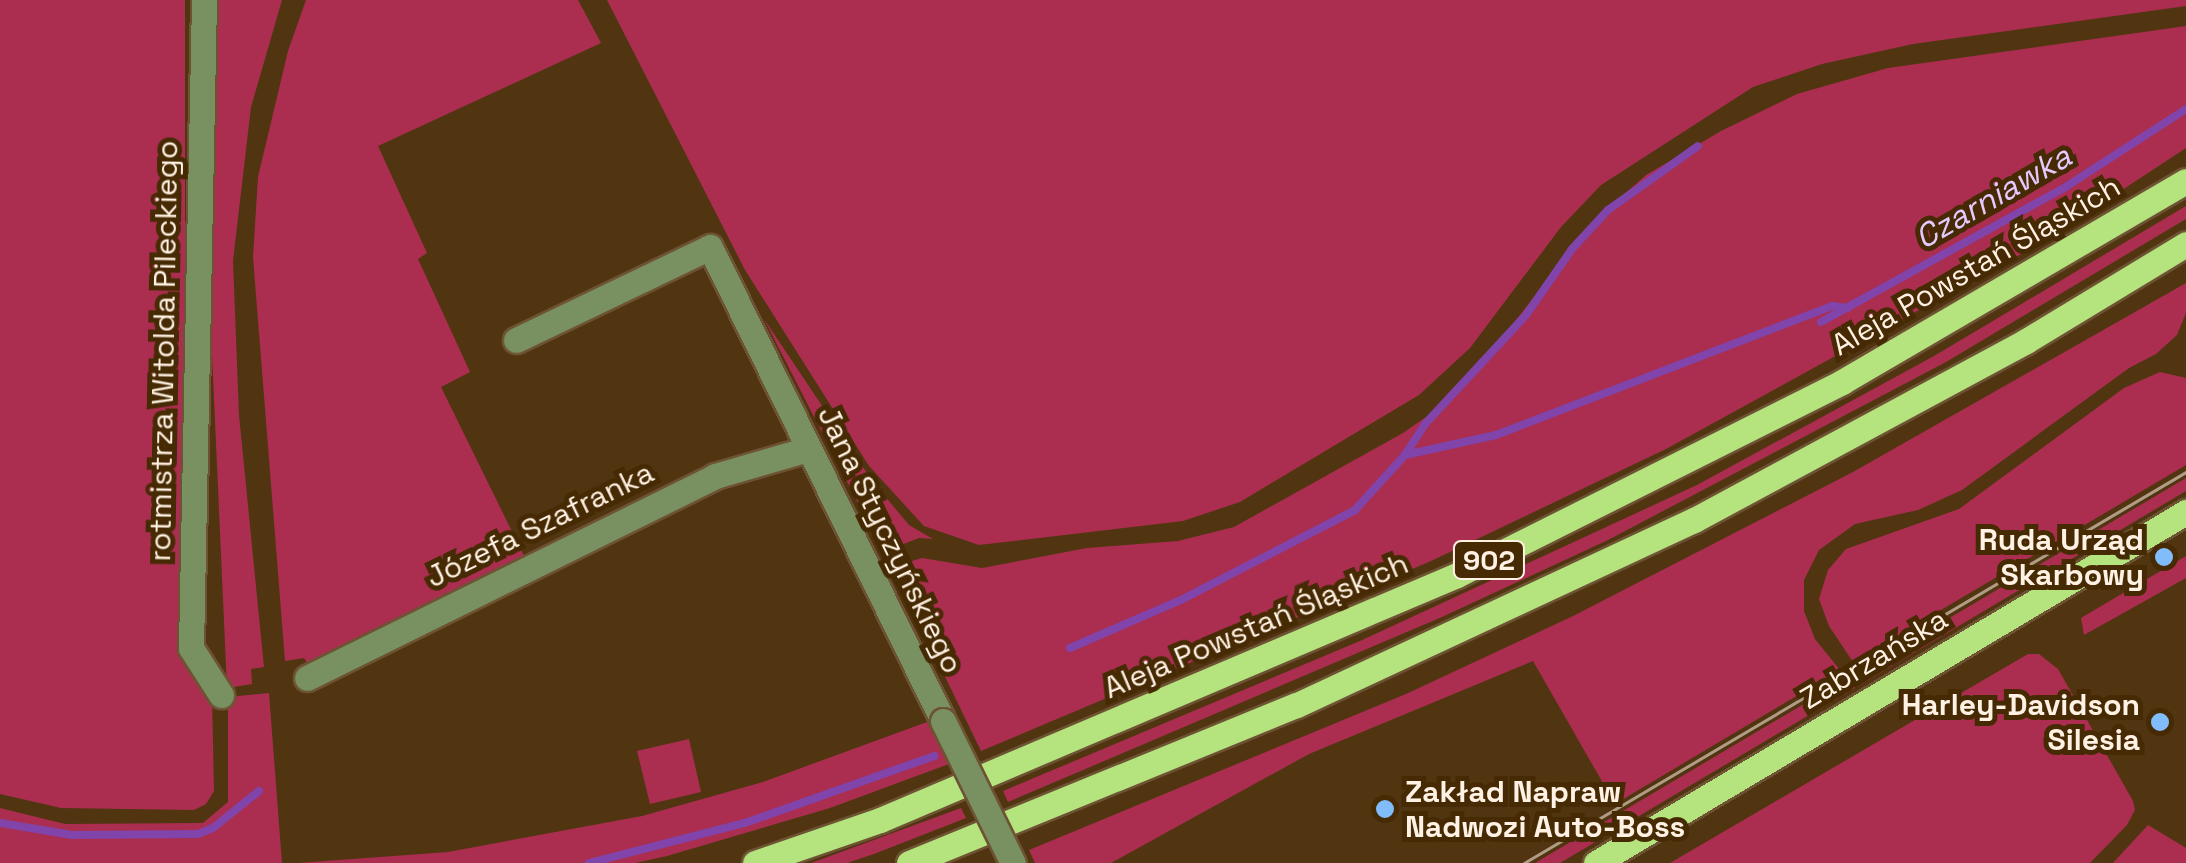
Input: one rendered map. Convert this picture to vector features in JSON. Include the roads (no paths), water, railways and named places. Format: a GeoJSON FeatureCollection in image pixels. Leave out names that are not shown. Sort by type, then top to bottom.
{"type":"FeatureCollection","features":[{"type":"Feature","properties":{"kind":"main road","name":"Aleja Powstań Śląskich"},"geometry":{"type":"LineString","coordinates":[[755,863],[898,813],[1457,576],[1842,382],[2186,181]]}},
{"type":"Feature","properties":{"kind":"main road","name":"902"},"geometry":{"type":"LineString","coordinates":[[908,863],[1297,705],[1694,520],[2011,350],[2186,244]]}},
{"type":"Feature","properties":{"kind":"main road","name":"Zabrzańska"},"geometry":{"type":"LineString","coordinates":[[1596,863],[2186,512]]}},
{"type":"Feature","properties":{"kind":"street","name":"rotmistrza Witolda Pileckiego"},"geometry":{"type":"LineString","coordinates":[[204,0],[190,648],[220,695]]}},
{"type":"Feature","properties":{"kind":"street","name":"Jana Styczyńskiego"},"geometry":{"type":"LineString","coordinates":[[516,340],[710,246],[1012,863]]}},
{"type":"Feature","properties":{"kind":"street","name":"Józefa Szafranka"},"geometry":{"type":"LineString","coordinates":[[307,678],[715,476],[808,448]]}},
{"type":"Feature","properties":{"kind":"waterway","name":"Czarniawka"},"geometry":{"type":"LineString","coordinates":[[1821,322],[2064,188],[2186,109]]}},
{"type":"Feature","properties":{"kind":"waterway"},"geometry":{"type":"LineString","coordinates":[[1070,648],[1181,600],[1355,510],[1405,455],[1426,423],[1526,315],[1572,249],[1608,210],[1698,146]]}},
{"type":"Feature","properties":{"kind":"waterway"},"geometry":{"type":"LineString","coordinates":[[1405,455],[1496,435],[1832,306],[1848,308]]}},
{"type":"Feature","properties":{"kind":"waterway"},"geometry":{"type":"LineString","coordinates":[[589,863],[745,823],[934,756]]}},
{"type":"Feature","properties":{"kind":"waterway"},"geometry":{"type":"LineString","coordinates":[[0,823],[72,835],[198,834],[213,828],[259,791]]}},
{"type":"Feature","properties":{"kind":"tram line"},"geometry":{"type":"LineString","coordinates":[[1524,863],[2186,472]]}},
{"type":"Feature","properties":{"kind":"place","name":"Ruda Urząd Skarbowy"},"geometry":{"type":"Point","coordinates":[2164,557]}},
{"type":"Feature","properties":{"kind":"place","name":"Harley-Davidson Silesia"},"geometry":{"type":"Point","coordinates":[2160,722]}},
{"type":"Feature","properties":{"kind":"place","name":"Zakład Napraw Nadwozi Auto-Boss"},"geometry":{"type":"Point","coordinates":[1385,809]}}]}
